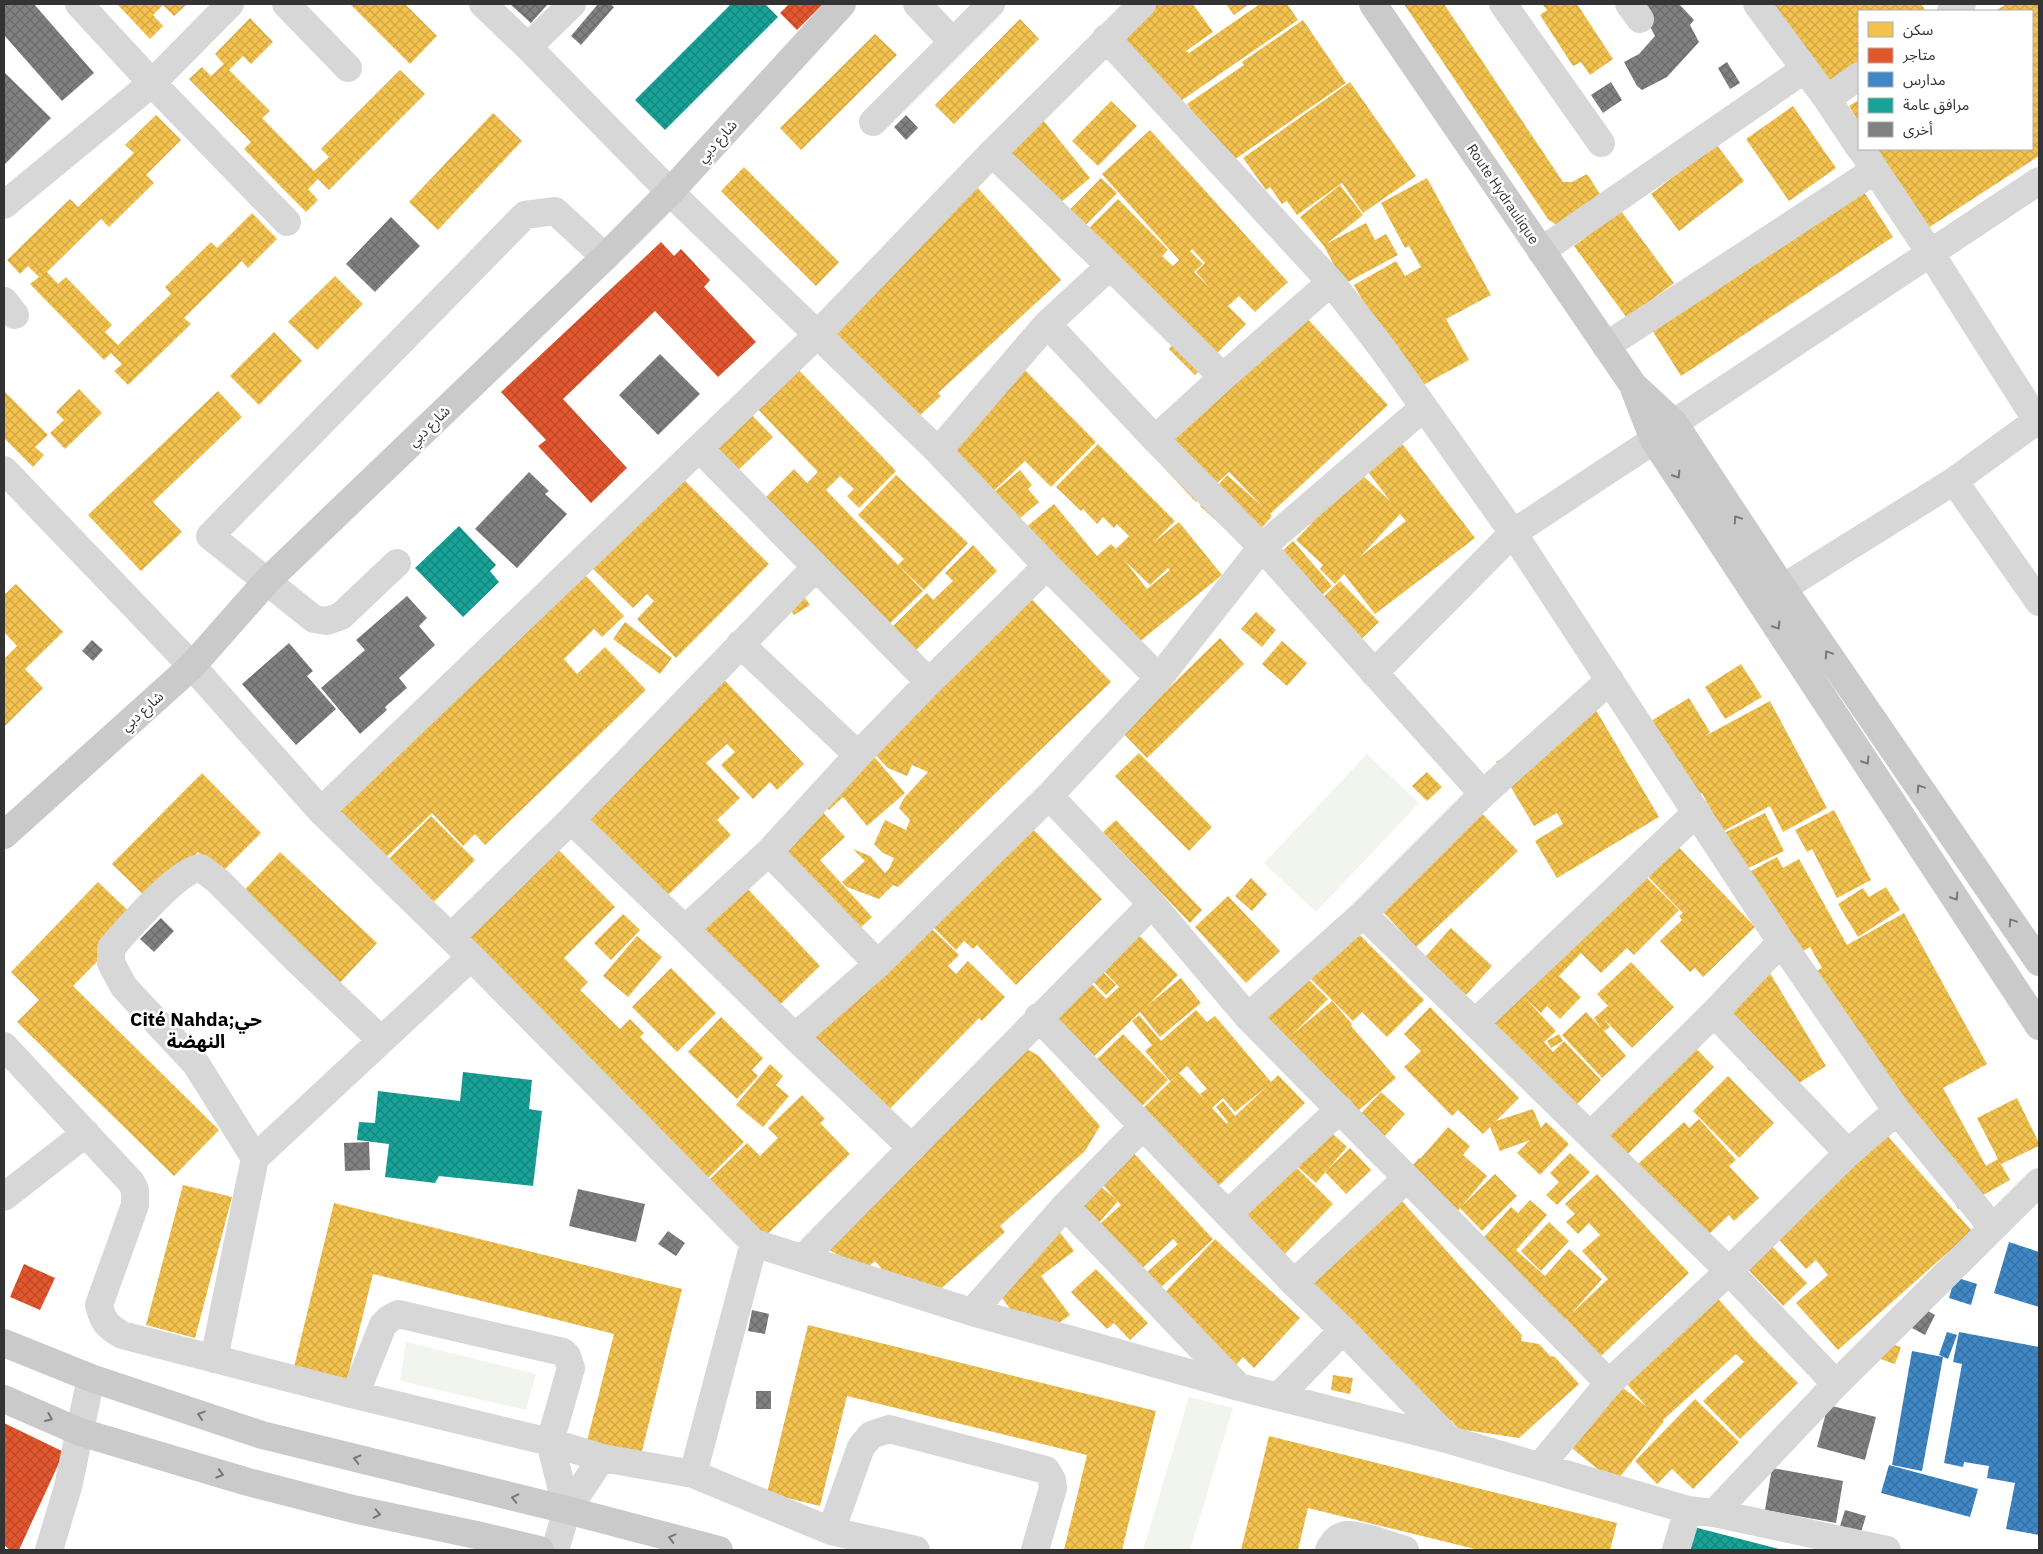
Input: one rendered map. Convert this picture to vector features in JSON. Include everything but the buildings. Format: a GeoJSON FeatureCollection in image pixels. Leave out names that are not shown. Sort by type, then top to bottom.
{"type":"FeatureCollection","features":[{"type":"Feature","properties":{"kind":"main road","name":"شارع دبي"},"geometry":{"type":"LineString","coordinates":[[4,835],[192,666],[267,581],[670,192],[842,4]]}},
{"type":"Feature","properties":{"kind":"main road","name":"Route Hydraulique"},"geometry":{"type":"LineString","coordinates":[[1373,4],[1633,385],[1772,595]]}},
{"type":"Feature","properties":{"kind":"main road"},"geometry":{"type":"LineString","coordinates":[[1772,595],[2039,962]]}},
{"type":"Feature","properties":{"kind":"main road"},"geometry":{"type":"LineString","coordinates":[[1772,595],[2039,1026]]}},
{"type":"Feature","properties":{"kind":"main road"},"geometry":{"type":"LineString","coordinates":[[4,1343],[91,1378],[262,1435],[567,1510],[720,1550]]}},
{"type":"Feature","properties":{"kind":"main road"},"geometry":{"type":"LineString","coordinates":[[4,1399],[80,1432],[248,1482],[324,1502],[540,1550]]}},
{"type":"Feature","properties":{"kind":"street"},"geometry":{"type":"LineString","coordinates":[[79,4],[152,83],[287,222]]}},
{"type":"Feature","properties":{"kind":"street"},"geometry":{"type":"LineString","coordinates":[[4,205],[152,83],[230,4]]}},
{"type":"Feature","properties":{"kind":"street"},"geometry":{"type":"LineString","coordinates":[[286,4],[348,68]]}},
{"type":"Feature","properties":{"kind":"street"},"geometry":{"type":"LineString","coordinates":[[483,4],[528,47],[670,192],[938,451],[1046,566],[1159,678]]}},
{"type":"Feature","properties":{"kind":"street"},"geometry":{"type":"LineString","coordinates":[[528,47],[572,4]]}},
{"type":"Feature","properties":{"kind":"street"},"geometry":{"type":"LineString","coordinates":[[917,4],[953,42]]}},
{"type":"Feature","properties":{"kind":"street"},"geometry":{"type":"LineString","coordinates":[[873,122],[991,4]]}},
{"type":"Feature","properties":{"kind":"street"},"geometry":{"type":"LineString","coordinates":[[321,811],[700,450],[817,335],[992,153],[1142,4]]}},
{"type":"Feature","properties":{"kind":"street"},"geometry":{"type":"LineString","coordinates":[[1503,4],[1601,143]]}},
{"type":"Feature","properties":{"kind":"street"},"geometry":{"type":"LineString","coordinates":[[1757,4],[1858,145]]}},
{"type":"Feature","properties":{"kind":"street"},"geometry":{"type":"LineString","coordinates":[[1106,38],[1331,282],[1382,348],[1513,533],[1781,942],[1897,1112],[1993,1228]]}},
{"type":"Feature","properties":{"kind":"street"},"geometry":{"type":"LineString","coordinates":[[1542,251],[1805,69]]}},
{"type":"Feature","properties":{"kind":"street"},"geometry":{"type":"LineString","coordinates":[[1827,99],[1858,77]]}},
{"type":"Feature","properties":{"kind":"street"},"geometry":{"type":"LineString","coordinates":[[992,153],[1223,377]]}},
{"type":"Feature","properties":{"kind":"street"},"geometry":{"type":"LineString","coordinates":[[1606,346],[1865,155],[2038,421],[1954,480],[1772,595]]}},
{"type":"Feature","properties":{"kind":"street"},"geometry":{"type":"LineString","coordinates":[[1374,673],[1513,533],[2039,181]]}},
{"type":"Feature","properties":{"kind":"street"},"geometry":{"type":"LineString","coordinates":[[397,563],[341,616],[326,621],[314,619],[210,536],[525,215],[556,211],[605,256]]}},
{"type":"Feature","properties":{"kind":"street"},"geometry":{"type":"LineString","coordinates":[[938,451],[1047,324],[1110,266]]}},
{"type":"Feature","properties":{"kind":"street"},"geometry":{"type":"LineString","coordinates":[[1155,439],[1331,282]]}},
{"type":"Feature","properties":{"kind":"street"},"geometry":{"type":"LineString","coordinates":[[1047,324],[1155,439],[1262,548],[1483,794]]}},
{"type":"Feature","properties":{"kind":"street"},"geometry":{"type":"LineString","coordinates":[[795,1037],[878,964],[1049,796],[1159,678],[1262,548],[1423,408]]}},
{"type":"Feature","properties":{"kind":"street"},"geometry":{"type":"LineString","coordinates":[[700,450],[930,682]]}},
{"type":"Feature","properties":{"kind":"street"},"geometry":{"type":"LineString","coordinates":[[4,470],[192,666],[321,811],[451,937],[754,1243],[972,1312],[1239,1387],[1450,1440],[1688,1510],[1714,1513],[1887,1550]]}},
{"type":"Feature","properties":{"kind":"street"},"geometry":{"type":"LineString","coordinates":[[1954,480],[2039,602]]}},
{"type":"Feature","properties":{"kind":"street"},"geometry":{"type":"LineString","coordinates":[[685,929],[769,852],[858,755],[1046,566]]}},
{"type":"Feature","properties":{"kind":"street"},"geometry":{"type":"LineString","coordinates":[[451,937],[572,820],[815,568]]}},
{"type":"Feature","properties":{"kind":"street"},"geometry":{"type":"LineString","coordinates":[[740,644],[858,755]]}},
{"type":"Feature","properties":{"kind":"street"},"geometry":{"type":"LineString","coordinates":[[1248,1016],[1364,914],[1483,794],[1610,680]]}},
{"type":"Feature","properties":{"kind":"street"},"geometry":{"type":"LineString","coordinates":[[1049,796],[1152,904],[1248,1016],[1609,1383]]}},
{"type":"Feature","properties":{"kind":"street"},"geometry":{"type":"LineString","coordinates":[[1475,1024],[1697,812]]}},
{"type":"Feature","properties":{"kind":"street"},"geometry":{"type":"LineString","coordinates":[[572,820],[912,1148]]}},
{"type":"Feature","properties":{"kind":"street"},"geometry":{"type":"LineString","coordinates":[[769,852],[878,964]]}},
{"type":"Feature","properties":{"kind":"street"},"geometry":{"type":"LineString","coordinates":[[255,1158],[196,1064],[124,987],[112,963],[111,948],[133,922],[165,891],[184,874],[201,868],[218,881],[381,1040]]}},
{"type":"Feature","properties":{"kind":"street"},"geometry":{"type":"LineString","coordinates":[[803,1258],[1038,1017],[1152,904]]}},
{"type":"Feature","properties":{"kind":"street"},"geometry":{"type":"LineString","coordinates":[[1364,914],[1729,1271],[1836,1384]]}},
{"type":"Feature","properties":{"kind":"street"},"geometry":{"type":"LineString","coordinates":[[1590,1136],[1714,1013],[1781,942]]}},
{"type":"Feature","properties":{"kind":"street"},"geometry":{"type":"LineString","coordinates":[[214,1359],[255,1158],[471,957]]}},
{"type":"Feature","properties":{"kind":"street"},"geometry":{"type":"LineString","coordinates":[[1714,1013],[1848,1153]]}},
{"type":"Feature","properties":{"kind":"street"},"geometry":{"type":"LineString","coordinates":[[1038,1017],[1142,1127],[1294,1283],[1344,1330],[1450,1440]]}},
{"type":"Feature","properties":{"kind":"street"},"geometry":{"type":"LineString","coordinates":[[4,1046],[131,1182],[135,1190],[135,1205],[99,1305],[102,1319],[122,1335],[550,1442],[602,1458],[693,1474],[831,1531],[916,1550]]}},
{"type":"Feature","properties":{"kind":"street"},"geometry":{"type":"LineString","coordinates":[[1228,1214],[1340,1109]]}},
{"type":"Feature","properties":{"kind":"street"},"geometry":{"type":"LineString","coordinates":[[1540,1466],[1609,1383],[1729,1271],[1848,1153],[1897,1112]]}},
{"type":"Feature","properties":{"kind":"street"},"geometry":{"type":"LineString","coordinates":[[972,1312],[1065,1206],[1142,1127]]}},
{"type":"Feature","properties":{"kind":"street"},"geometry":{"type":"LineString","coordinates":[[4,1197],[86,1133]]}},
{"type":"Feature","properties":{"kind":"street"},"geometry":{"type":"LineString","coordinates":[[1294,1283],[1407,1178]]}},
{"type":"Feature","properties":{"kind":"street"},"geometry":{"type":"LineString","coordinates":[[1714,1513],[1836,1384],[2039,1182]]}},
{"type":"Feature","properties":{"kind":"street"},"geometry":{"type":"LineString","coordinates":[[1065,1206],[1239,1387]]}},
{"type":"Feature","properties":{"kind":"street"},"geometry":{"type":"LineString","coordinates":[[693,1474],[754,1243]]}},
{"type":"Feature","properties":{"kind":"street"},"geometry":{"type":"LineString","coordinates":[[356,1395],[383,1325],[398,1314],[564,1352],[571,1368],[550,1442],[567,1510]]}},
{"type":"Feature","properties":{"kind":"street"},"geometry":{"type":"LineString","coordinates":[[1279,1396],[1344,1330]]}},
{"type":"Feature","properties":{"kind":"street"},"geometry":{"type":"LineString","coordinates":[[49,1550],[68,1487],[91,1378]]}},
{"type":"Feature","properties":{"kind":"street"},"geometry":{"type":"LineString","coordinates":[[831,1531],[860,1447],[871,1436],[889,1429],[1046,1470],[1052,1480],[1053,1488],[1035,1550]]}},
{"type":"Feature","properties":{"kind":"street"},"geometry":{"type":"LineString","coordinates":[[555,1550],[567,1510],[602,1458]]}},
{"type":"Feature","properties":{"kind":"street"},"geometry":{"type":"LineString","coordinates":[[1676,1550],[1688,1510]]}},
{"type":"Feature","properties":{"kind":"street"},"geometry":{"type":"LineString","coordinates":[[1329,1550],[1336,1539],[1346,1535],[1369,1539],[1405,1550]]}},
{"type":"Feature","properties":{"kind":"shaded area"},"geometry":{"type":"Polygon","coordinates":[[[1367,754],[1419,803],[1316,912],[1264,863],[1367,754]]]}},
{"type":"Feature","properties":{"kind":"shaded area"},"geometry":{"type":"Polygon","coordinates":[[[406,1342],[536,1374],[526,1410],[400,1381],[406,1342]]]}},
{"type":"Feature","properties":{"kind":"shaded area"},"geometry":{"type":"Polygon","coordinates":[[[1189,1397],[1233,1408],[1190,1550],[1143,1550],[1189,1397]]]}},
{"type":"Feature","properties":{"kind":"district","name":"Cité Nahda;حي النهضة"},"geometry":{"type":"Point","coordinates":[196,1030]}}]}
